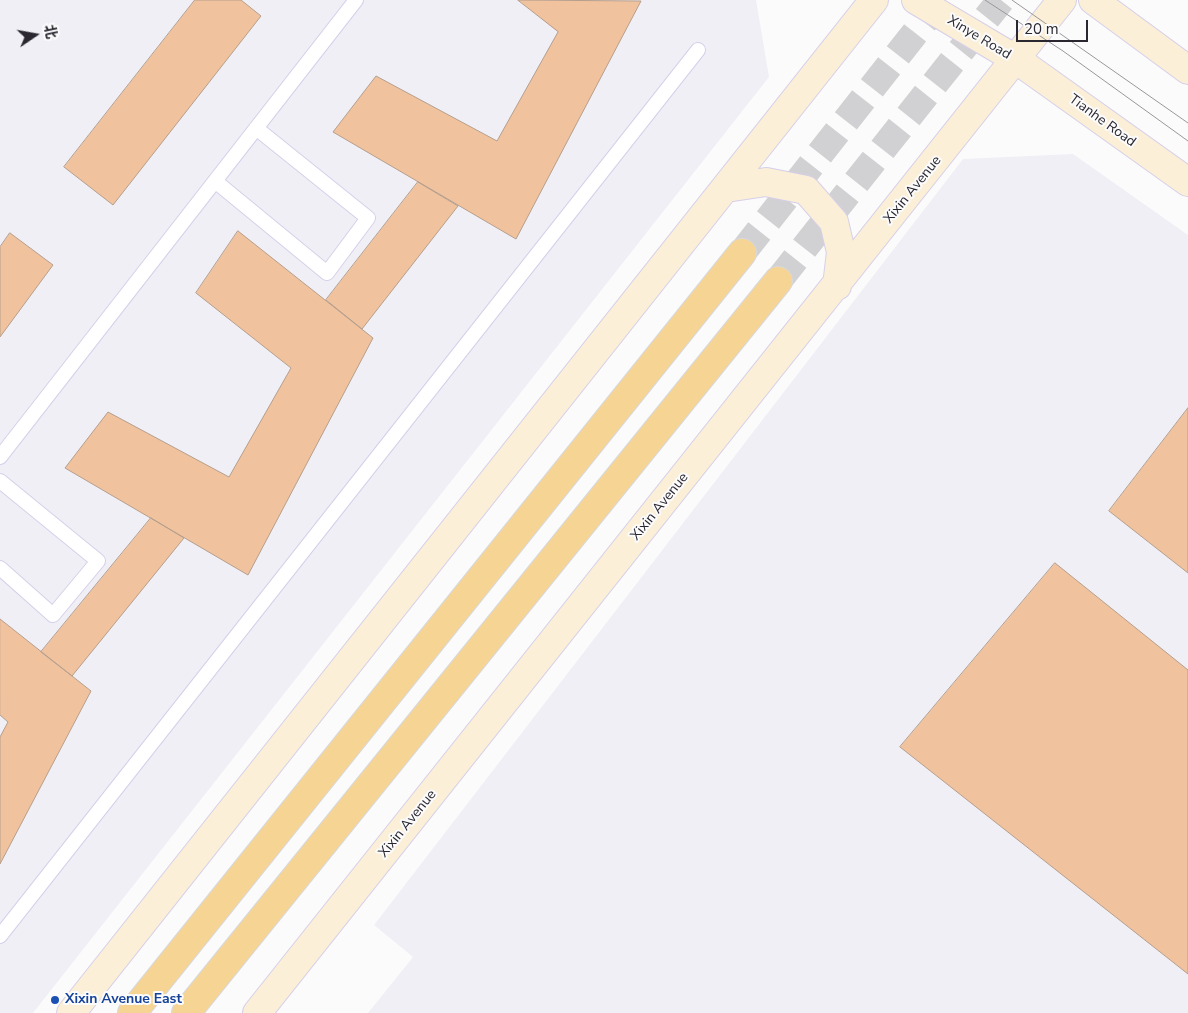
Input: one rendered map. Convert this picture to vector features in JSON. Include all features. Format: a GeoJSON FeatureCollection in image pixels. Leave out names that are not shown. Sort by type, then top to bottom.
{"type":"FeatureCollection","features":[{"type":"Feature","properties":{"kind":"highway"},"geometry":{"type":"LineString","coordinates":[[132,1013],[742,253]]}},
{"type":"Feature","properties":{"kind":"highway"},"geometry":{"type":"LineString","coordinates":[[186,1013],[778,281]]}},
{"type":"Feature","properties":{"kind":"main road"},"geometry":{"type":"LineString","coordinates":[[71,1013],[874,0]]}},
{"type":"Feature","properties":{"kind":"main road","name":"Xinye Road"},"geometry":{"type":"LineString","coordinates":[[916,0],[1017,60]]}},
{"type":"Feature","properties":{"kind":"main road","name":"Xixin Avenue"},"geometry":{"type":"LineString","coordinates":[[256,1013],[1017,60],[1062,0]]}},
{"type":"Feature","properties":{"kind":"main road"},"geometry":{"type":"LineString","coordinates":[[1093,0],[1188,70]]}},
{"type":"Feature","properties":{"kind":"main road","name":"Tianhe Road"},"geometry":{"type":"LineString","coordinates":[[1017,60],[1188,182]]}},
{"type":"Feature","properties":{"kind":"main road"},"geometry":{"type":"LineString","coordinates":[[726,188],[766,182],[806,190],[834,222],[841,252],[837,286]]}},
{"type":"Feature","properties":{"kind":"lane"},"geometry":{"type":"LineString","coordinates":[[0,457],[356,0]]}},
{"type":"Feature","properties":{"kind":"lane"},"geometry":{"type":"LineString","coordinates":[[0,936],[698,50]]}},
{"type":"Feature","properties":{"kind":"lane"},"geometry":{"type":"LineString","coordinates":[[215,181],[327,273],[368,218],[256,128]]}},
{"type":"Feature","properties":{"kind":"lane"},"geometry":{"type":"LineString","coordinates":[[0,481],[98,561],[52,615],[0,568]]}},
{"type":"Feature","properties":{"kind":"shaded area"},"geometry":{"type":"Polygon","coordinates":[[[0,0],[756,0],[769,77],[33,1013],[0,1013],[0,0]]]}},
{"type":"Feature","properties":{"kind":"shaded area"},"geometry":{"type":"Polygon","coordinates":[[[1073,154],[1188,235],[1188,1013],[368,1013],[413,957],[374,925],[963,159],[1073,154]]]}},
{"type":"Feature","properties":{"kind":"building"},"geometry":{"type":"Polygon","coordinates":[[[195,0],[241,0],[261,16],[113,205],[64,167],[195,0]]]}},
{"type":"Feature","properties":{"kind":"building"},"geometry":{"type":"Polygon","coordinates":[[[518,0],[641,1],[516,239],[333,132],[376,76],[497,141],[558,32],[518,0]]]}},
{"type":"Feature","properties":{"kind":"building"},"geometry":{"type":"Polygon","coordinates":[[[418,182],[458,206],[362,329],[326,300],[418,182]]]}},
{"type":"Feature","properties":{"kind":"building"},"geometry":{"type":"Polygon","coordinates":[[[238,231],[373,338],[248,575],[65,468],[108,412],[229,477],[291,368],[196,293],[238,231]]]}},
{"type":"Feature","properties":{"kind":"building"},"geometry":{"type":"Polygon","coordinates":[[[10,233],[53,265],[0,337],[0,247],[10,233]]]}},
{"type":"Feature","properties":{"kind":"building"},"geometry":{"type":"Polygon","coordinates":[[[1188,408],[1188,573],[1109,511],[1188,408]]]}},
{"type":"Feature","properties":{"kind":"building"},"geometry":{"type":"Polygon","coordinates":[[[151,518],[184,538],[72,676],[41,652],[151,518]]]}},
{"type":"Feature","properties":{"kind":"building"},"geometry":{"type":"Polygon","coordinates":[[[1055,563],[1188,670],[1188,974],[900,747],[1055,563]]]}},
{"type":"Feature","properties":{"kind":"building"},"geometry":{"type":"Polygon","coordinates":[[[0,619],[91,691],[0,864],[0,737],[8,722],[0,715],[0,619]]]}},
{"type":"Feature","properties":{"kind":"tunnel"},"geometry":{"type":"LineString","coordinates":[[742,253],[941,0]]}},
{"type":"Feature","properties":{"kind":"tunnel"},"geometry":{"type":"LineString","coordinates":[[778,281],[1001,0]]}},
{"type":"Feature","properties":{"kind":"tram line"},"geometry":{"type":"LineString","coordinates":[[985,0],[1063,51],[1188,141]]}},
{"type":"Feature","properties":{"kind":"tram line"},"geometry":{"type":"LineString","coordinates":[[1012,0],[1188,123]]}},
{"type":"Feature","properties":{"kind":"place","name":"Xixin Avenue East"},"geometry":{"type":"Point","coordinates":[55,1000]}}]}
